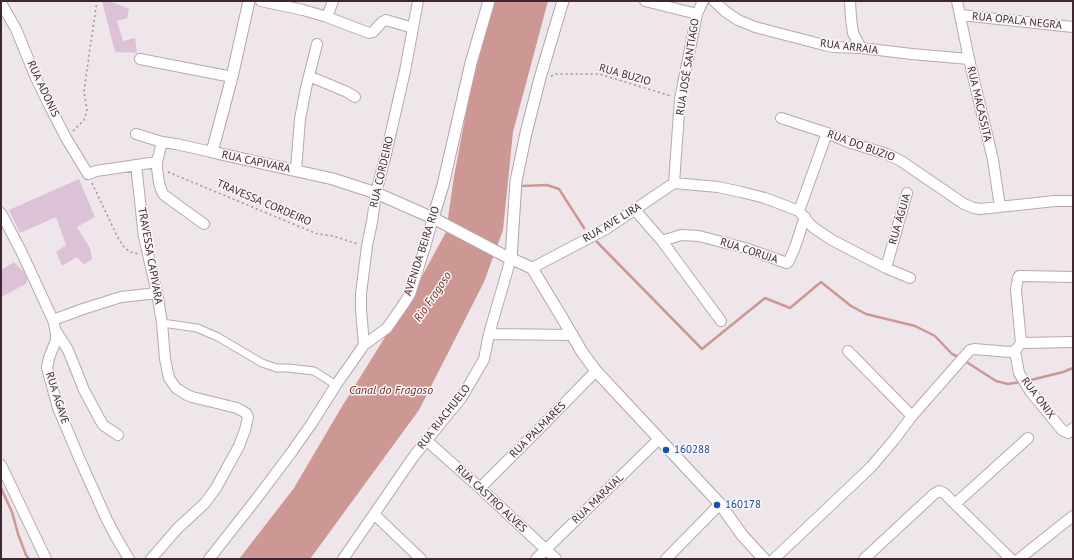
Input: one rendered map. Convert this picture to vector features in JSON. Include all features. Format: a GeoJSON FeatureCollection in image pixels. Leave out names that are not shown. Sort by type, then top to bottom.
{"type":"FeatureCollection","features":[{"type":"Feature","properties":{"kind":"main road"},"geometry":{"type":"LineString","coordinates":[[212,152],[232,77],[249,1]]}},
{"type":"Feature","properties":{"kind":"main road","name":"AVENIDA BEIRA RIO"},"geometry":{"type":"LineString","coordinates":[[438,221],[443,185],[471,63],[489,1]]}},
{"type":"Feature","properties":{"kind":"main road"},"geometry":{"type":"LineString","coordinates":[[508,257],[516,181],[526,133],[540,78],[563,1]]}},
{"type":"Feature","properties":{"kind":"main road","name":"RUA CAPIVARA"},"geometry":{"type":"LineString","coordinates":[[212,152],[296,170],[349,184],[376,193],[438,221]]}},
{"type":"Feature","properties":{"kind":"main road"},"geometry":{"type":"LineString","coordinates":[[438,221],[532,268],[582,352],[596,371],[720,504],[742,534],[764,559]]}},
{"type":"Feature","properties":{"kind":"street"},"geometry":{"type":"LineString","coordinates":[[261,1],[327,17],[369,33],[373,32],[382,22],[386,20],[413,28]]}},
{"type":"Feature","properties":{"kind":"street"},"geometry":{"type":"LineString","coordinates":[[327,17],[333,1]]}},
{"type":"Feature","properties":{"kind":"street","name":"RUA CORDEIRO"},"geometry":{"type":"LineString","coordinates":[[364,344],[361,294],[367,246],[376,193],[398,103],[418,1]]}},
{"type":"Feature","properties":{"kind":"street"},"geometry":{"type":"LineString","coordinates":[[645,1],[697,14]]}},
{"type":"Feature","properties":{"kind":"street","name":"RUA JOSÉ SANTIAGO"},"geometry":{"type":"LineString","coordinates":[[674,183],[680,99],[697,14],[703,1]]}},
{"type":"Feature","properties":{"kind":"street","name":"RUA ARRAIA"},"geometry":{"type":"LineString","coordinates":[[714,1],[738,20],[755,27],[824,45],[969,59]]}},
{"type":"Feature","properties":{"kind":"street"},"geometry":{"type":"LineString","coordinates":[[850,1],[853,33],[861,48]]}},
{"type":"Feature","properties":{"kind":"street","name":"RUA MACASSITA"},"geometry":{"type":"LineString","coordinates":[[957,1],[993,160],[1000,207]]}},
{"type":"Feature","properties":{"kind":"street","name":"RUA ADONIS"},"geometry":{"type":"LineString","coordinates":[[1,3],[16,28],[36,78],[66,138],[88,174]]}},
{"type":"Feature","properties":{"kind":"street","name":"RUA OPALA NEGRA"},"geometry":{"type":"LineString","coordinates":[[961,15],[1073,27]]}},
{"type":"Feature","properties":{"kind":"street"},"geometry":{"type":"LineString","coordinates":[[296,170],[300,119],[317,44]]}},
{"type":"Feature","properties":{"kind":"street"},"geometry":{"type":"LineString","coordinates":[[140,59],[232,77]]}},
{"type":"Feature","properties":{"kind":"street"},"geometry":{"type":"LineString","coordinates":[[309,76],[355,97]]}},
{"type":"Feature","properties":{"kind":"street","name":"RUA DO BUZIO"},"geometry":{"type":"LineString","coordinates":[[781,118],[887,154],[901,161],[964,204],[974,208],[980,209],[1055,201],[1073,201]]}},
{"type":"Feature","properties":{"kind":"street"},"geometry":{"type":"LineString","coordinates":[[802,214],[827,133]]}},
{"type":"Feature","properties":{"kind":"street","name":"RUA CAPIVARA"},"geometry":{"type":"LineString","coordinates":[[136,134],[162,142],[212,152]]}},
{"type":"Feature","properties":{"kind":"street"},"geometry":{"type":"LineString","coordinates":[[162,142],[157,165],[159,183],[162,192],[204,224]]}},
{"type":"Feature","properties":{"kind":"street"},"geometry":{"type":"LineString","coordinates":[[88,174],[96,171],[136,165],[157,165]]}},
{"type":"Feature","properties":{"kind":"street","name":"TRAVESSA CAPIVARA"},"geometry":{"type":"LineString","coordinates":[[136,165],[144,238],[157,292],[169,378],[180,392],[192,397],[243,411],[248,417],[245,430],[236,453],[216,488],[205,503],[177,529],[151,559]]}},
{"type":"Feature","properties":{"kind":"street"},"geometry":{"type":"LineString","coordinates":[[674,183],[718,187],[765,198],[802,214],[814,228],[832,240],[886,268],[910,278]]}},
{"type":"Feature","properties":{"kind":"street","name":"RUA AVE LIRA"},"geometry":{"type":"LineString","coordinates":[[532,268],[592,237],[674,183]]}},
{"type":"Feature","properties":{"kind":"street","name":"RUA ÁGUIA"},"geometry":{"type":"LineString","coordinates":[[886,268],[907,193]]}},
{"type":"Feature","properties":{"kind":"street"},"geometry":{"type":"LineString","coordinates":[[635,210],[662,241],[721,321]]}},
{"type":"Feature","properties":{"kind":"street"},"geometry":{"type":"LineString","coordinates":[[1,213],[21,251],[54,325],[68,350],[84,390],[103,425],[118,435]]}},
{"type":"Feature","properties":{"kind":"street","name":"RUA CORUJA"},"geometry":{"type":"LineString","coordinates":[[662,241],[681,235],[700,236],[745,248],[787,263],[795,247],[802,214]]}},
{"type":"Feature","properties":{"kind":"street","name":"AVENIDA BEIRA RIO"},"geometry":{"type":"LineString","coordinates":[[209,559],[312,424],[364,344],[387,328],[403,305],[410,294],[425,247],[438,221]]}},
{"type":"Feature","properties":{"kind":"street","name":"RUA RIACHUELO"},"geometry":{"type":"LineString","coordinates":[[343,559],[426,440],[462,397],[484,359],[508,257]]}},
{"type":"Feature","properties":{"kind":"street"},"geometry":{"type":"LineString","coordinates":[[1018,347],[1016,289],[1019,276],[1073,277]]}},
{"type":"Feature","properties":{"kind":"street"},"geometry":{"type":"LineString","coordinates":[[54,325],[83,309],[121,297],[157,292]]}},
{"type":"Feature","properties":{"kind":"street"},"geometry":{"type":"LineString","coordinates":[[162,323],[197,328],[218,337],[262,363],[277,368],[314,371],[336,385]]}},
{"type":"Feature","properties":{"kind":"street","name":"RUA AGAVE"},"geometry":{"type":"LineString","coordinates":[[54,325],[56,340],[47,364],[58,408],[107,520],[129,559]]}},
{"type":"Feature","properties":{"kind":"street"},"geometry":{"type":"LineString","coordinates":[[489,334],[573,335]]}},
{"type":"Feature","properties":{"kind":"street"},"geometry":{"type":"LineString","coordinates":[[774,559],[871,467],[912,416],[970,350],[1010,352],[1018,347],[1073,342]]}},
{"type":"Feature","properties":{"kind":"street","name":"RUA ONIX"},"geometry":{"type":"LineString","coordinates":[[1018,347],[1019,373],[1030,391],[1062,430],[1068,433],[1073,428]]}},
{"type":"Feature","properties":{"kind":"street"},"geometry":{"type":"LineString","coordinates":[[848,351],[912,416]]}},
{"type":"Feature","properties":{"kind":"street","name":"RUA PALMARES"},"geometry":{"type":"LineString","coordinates":[[480,488],[596,371]]}},
{"type":"Feature","properties":{"kind":"street"},"geometry":{"type":"LineString","coordinates":[[955,504],[1028,438]]}},
{"type":"Feature","properties":{"kind":"street","name":"RUA CASTRO ALVES"},"geometry":{"type":"LineString","coordinates":[[426,440],[556,559]]}},
{"type":"Feature","properties":{"kind":"street","name":"RUA MARAIAL"},"geometry":{"type":"LineString","coordinates":[[536,559],[659,440]]}},
{"type":"Feature","properties":{"kind":"street"},"geometry":{"type":"LineString","coordinates":[[1,465],[46,559]]}},
{"type":"Feature","properties":{"kind":"street"},"geometry":{"type":"LineString","coordinates":[[864,559],[939,491],[944,493],[1011,559]]}},
{"type":"Feature","properties":{"kind":"street"},"geometry":{"type":"LineString","coordinates":[[666,559],[720,504]]}},
{"type":"Feature","properties":{"kind":"street"},"geometry":{"type":"LineString","coordinates":[[374,514],[421,559]]}},
{"type":"Feature","properties":{"kind":"street"},"geometry":{"type":"LineString","coordinates":[[1019,559],[1073,516]]}},
{"type":"Feature","properties":{"kind":"path"},"geometry":{"type":"LineString","coordinates":[[66,138],[84,120],[87,110],[84,92],[97,1]]}},
{"type":"Feature","properties":{"kind":"path","name":"RUA BUZIO"},"geometry":{"type":"LineString","coordinates":[[540,78],[556,74],[599,74],[680,99]]}},
{"type":"Feature","properties":{"kind":"path","name":"TRAVESSA CORDEIRO"},"geometry":{"type":"LineString","coordinates":[[157,165],[310,231],[367,246]]}},
{"type":"Feature","properties":{"kind":"path"},"geometry":{"type":"LineString","coordinates":[[88,174],[118,238],[124,247],[130,252],[148,257]]}},
{"type":"Feature","properties":{"kind":"shaded area"},"geometry":{"type":"Polygon","coordinates":[[[102,1],[111,1],[129,9],[127,18],[117,21],[123,41],[135,38],[137,53],[115,52],[102,1]]]}},
{"type":"Feature","properties":{"kind":"shaded area"},"geometry":{"type":"Polygon","coordinates":[[[79,179],[95,217],[77,227],[90,248],[92,259],[84,265],[77,257],[62,266],[56,252],[66,245],[56,217],[20,233],[9,210],[79,179]]]}},
{"type":"Feature","properties":{"kind":"shaded area"},"geometry":{"type":"Polygon","coordinates":[[[14,262],[28,276],[26,284],[1,297],[1,270],[14,262]]]}},
{"type":"Feature","properties":{"kind":"water","name":"Canal do Fragoso"},"geometry":{"type":"Polygon","coordinates":[[[495,1],[548,1],[513,132],[503,230],[484,282],[419,410],[310,559],[239,559],[294,488],[341,408],[415,289],[446,232],[454,176],[480,40],[495,1]]]}},
{"type":"Feature","properties":{"kind":"waterway"},"geometry":{"type":"LineString","coordinates":[[523,186],[547,185],[559,189],[584,228]]}},
{"type":"Feature","properties":{"kind":"waterway"},"geometry":{"type":"LineString","coordinates":[[597,242],[702,349],[765,298],[790,308],[821,282],[851,306],[866,314],[915,326],[935,336],[952,354],[959,357]]}},
{"type":"Feature","properties":{"kind":"waterway"},"geometry":{"type":"LineString","coordinates":[[965,361],[996,381],[1008,384],[1021,382]]}},
{"type":"Feature","properties":{"kind":"waterway"},"geometry":{"type":"LineString","coordinates":[[1027,381],[1073,368]]}},
{"type":"Feature","properties":{"kind":"waterway"},"geometry":{"type":"LineString","coordinates":[[1,488],[12,512],[18,534],[29,559]]}},
{"type":"Feature","properties":{"kind":"place","name":"160288"},"geometry":{"type":"Point","coordinates":[666,450]}},
{"type":"Feature","properties":{"kind":"place","name":"160178"},"geometry":{"type":"Point","coordinates":[717,505]}},
{"type":"Feature","properties":{"kind":"water label","name":"Rio Fragoso"},"geometry":{"type":"Point","coordinates":[433,297]}}]}
